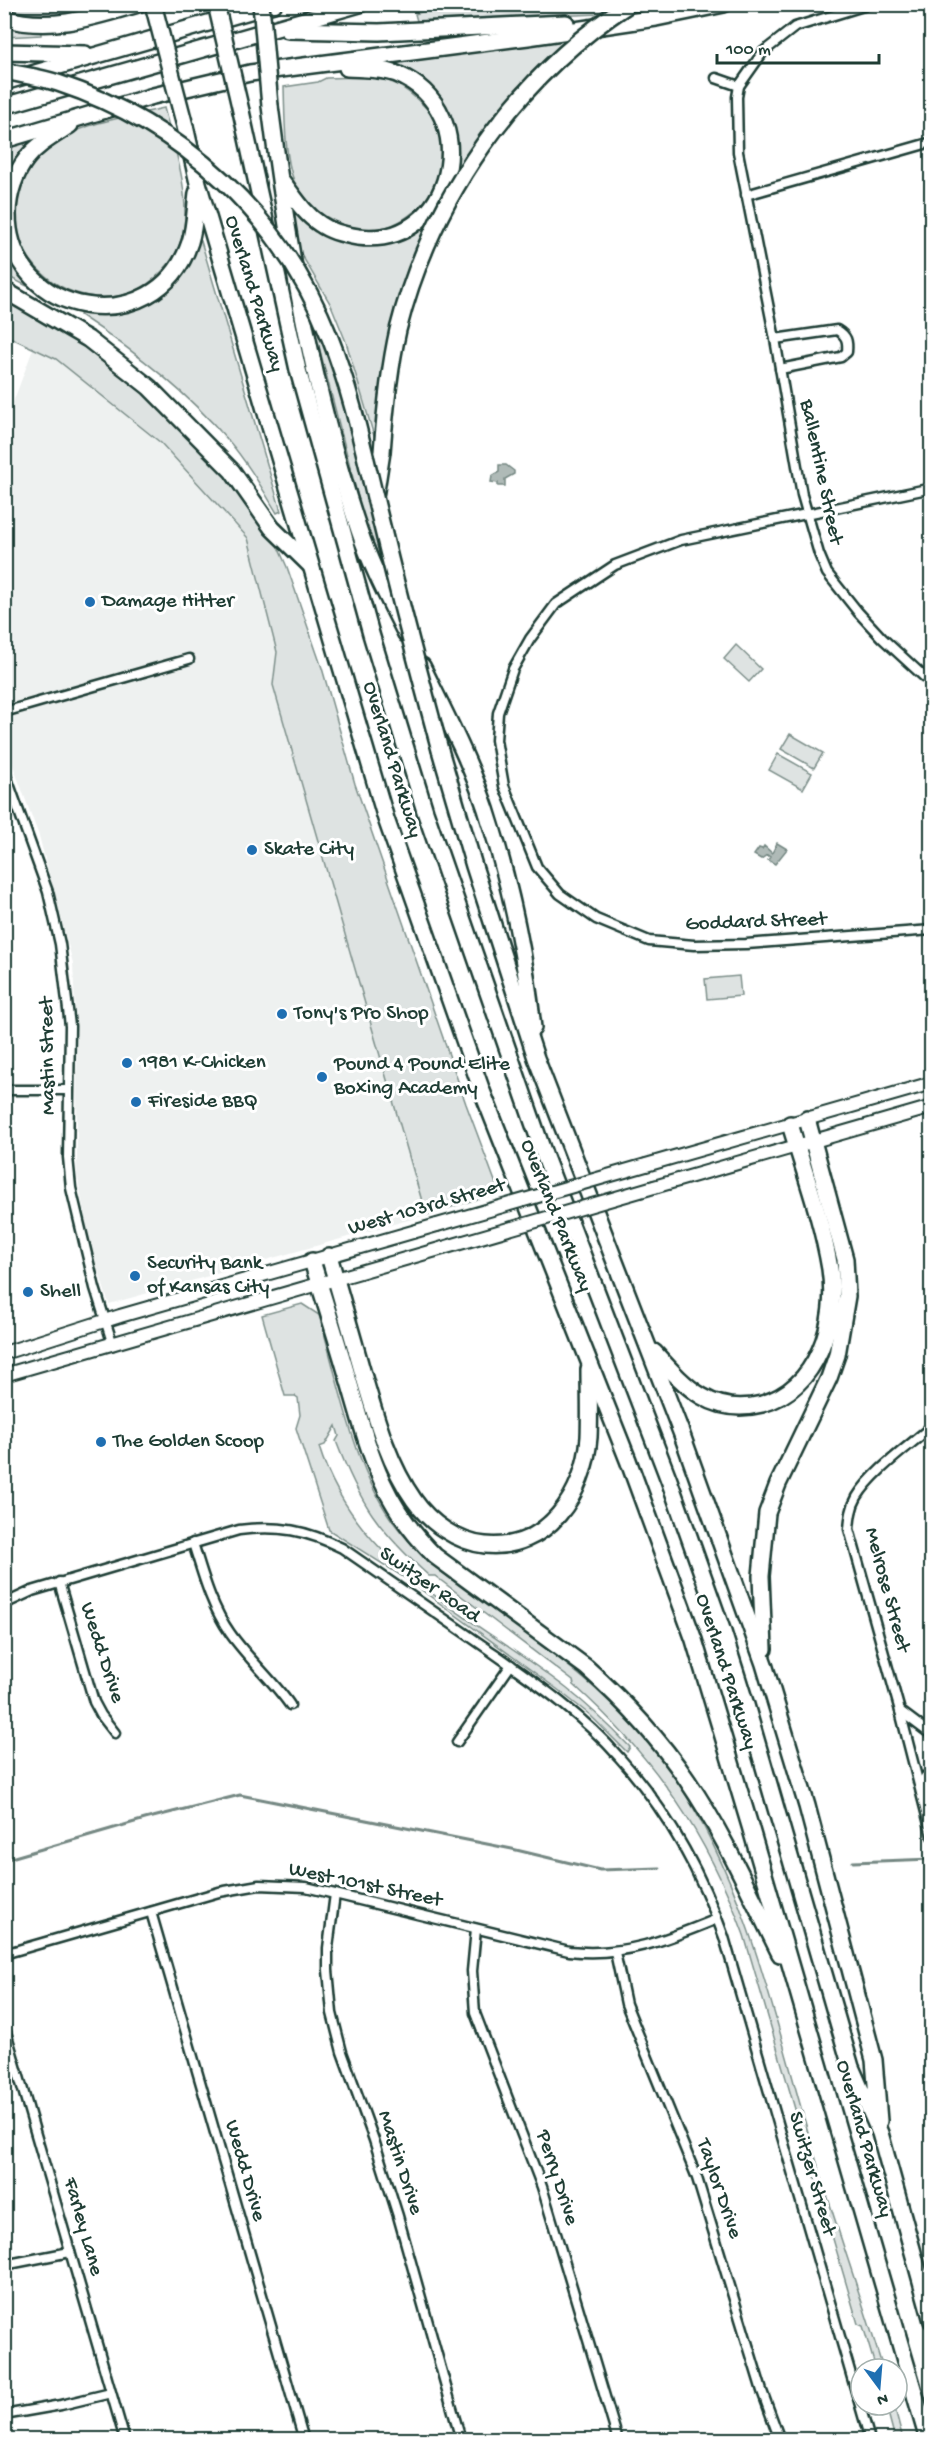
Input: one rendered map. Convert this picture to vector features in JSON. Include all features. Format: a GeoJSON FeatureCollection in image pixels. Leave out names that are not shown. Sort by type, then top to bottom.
{"type":"FeatureCollection","features":[{"type":"Feature","properties":{"kind":"highway"},"geometry":{"type":"LineString","coordinates":[[4,18],[36,24],[71,23],[138,4]]}},
{"type":"Feature","properties":{"kind":"highway","name":"Overland Parkway"},"geometry":{"type":"LineString","coordinates":[[153,4],[198,183],[386,819],[482,1091],[666,1559],[694,1640],[928,2439]]}},
{"type":"Feature","properties":{"kind":"highway","name":"Overland Parkway"},"geometry":{"type":"LineString","coordinates":[[216,4],[298,370],[371,634],[425,811],[545,1157],[665,1469],[702,1572],[746,1705],[851,2067],[880,2133],[932,2321]]}},
{"type":"Feature","properties":{"kind":"highway"},"geometry":{"type":"LineString","coordinates":[[261,4],[279,177],[319,390],[358,530],[382,586],[459,743],[485,808],[506,879],[527,976],[536,1058]]}},
{"type":"Feature","properties":{"kind":"highway"},"geometry":{"type":"LineString","coordinates":[[4,82],[274,4]]}},
{"type":"Feature","properties":{"kind":"highway"},"geometry":{"type":"LineString","coordinates":[[4,106],[360,4]]}},
{"type":"Feature","properties":{"kind":"highway"},"geometry":{"type":"LineString","coordinates":[[375,497],[398,330],[420,262],[444,209],[487,139],[527,91],[588,34],[629,4]]}},
{"type":"Feature","properties":{"kind":"highway"},"geometry":{"type":"LineString","coordinates":[[4,140],[198,84],[250,73],[528,37],[724,4]]}},
{"type":"Feature","properties":{"kind":"highway"},"geometry":{"type":"LineString","coordinates":[[273,29],[379,32],[533,24],[616,23]]}},
{"type":"Feature","properties":{"kind":"highway"},"geometry":{"type":"LineString","coordinates":[[4,52],[100,55]]}},
{"type":"Feature","properties":{"kind":"highway"},"geometry":{"type":"LineString","coordinates":[[279,177],[309,215],[321,225],[349,236],[367,238],[394,233],[419,219],[436,202],[447,179],[450,164],[449,135],[438,109],[421,88],[396,74],[379,70],[308,66]]}},
{"type":"Feature","properties":{"kind":"highway"},"geometry":{"type":"LineString","coordinates":[[4,71],[56,82],[105,101],[148,123],[212,169],[261,220],[285,250],[303,280],[331,339],[350,394],[440,750],[477,878],[536,1058],[681,1432],[764,1664],[807,1806],[874,2060],[880,2133]]}},
{"type":"Feature","properties":{"kind":"highway"},"geometry":{"type":"LineString","coordinates":[[85,115],[47,140],[27,158],[10,194],[8,220],[13,244],[25,267],[45,289],[72,303],[86,307],[113,307],[127,304],[152,292],[173,274],[190,243],[198,183]]}},
{"type":"Feature","properties":{"kind":"highway"},"geometry":{"type":"LineString","coordinates":[[4,290],[88,339],[149,387],[232,471],[272,528],[313,568]]}},
{"type":"Feature","properties":{"kind":"highway"},"geometry":{"type":"LineString","coordinates":[[764,1664],[761,1576],[767,1513],[778,1484],[829,1378],[837,1355],[848,1296],[845,1259],[807,1119]]}},
{"type":"Feature","properties":{"kind":"highway"},"geometry":{"type":"LineString","coordinates":[[646,1343],[684,1385],[705,1399],[720,1404],[748,1407],[770,1401],[794,1387],[804,1378],[823,1342],[829,1317],[831,1286],[822,1236],[790,1124]]}},
{"type":"Feature","properties":{"kind":"highway"},"geometry":{"type":"LineString","coordinates":[[328,1256],[381,1435],[401,1479],[415,1502],[429,1517],[457,1538],[468,1542],[504,1546],[526,1540],[550,1526],[567,1506],[579,1480],[589,1439],[589,1360]]}},
{"type":"Feature","properties":{"kind":"highway"},"geometry":{"type":"LineString","coordinates":[[312,1261],[373,1462],[395,1508],[420,1541],[435,1556],[586,1667],[657,1740],[687,1780],[719,1832],[797,1988]]}},
{"type":"Feature","properties":{"kind":"main road","name":"West 103rd Street"},"geometry":{"type":"LineString","coordinates":[[4,1353],[105,1320],[932,1083]]}},
{"type":"Feature","properties":{"kind":"main road","name":"West 103rd Street"},"geometry":{"type":"LineString","coordinates":[[4,1375],[932,1107]]}},
{"type":"Feature","properties":{"kind":"street"},"geometry":{"type":"LineString","coordinates":[[716,78],[739,86],[763,52],[795,27],[870,4]]}},
{"type":"Feature","properties":{"kind":"street","name":"Ballentine Street"},"geometry":{"type":"LineString","coordinates":[[739,86],[737,97],[738,152],[807,514],[819,554],[827,573],[844,595],[882,638],[932,684]]}},
{"type":"Feature","properties":{"kind":"street"},"geometry":{"type":"LineString","coordinates":[[746,195],[932,142]]}},
{"type":"Feature","properties":{"kind":"street"},"geometry":{"type":"LineString","coordinates":[[775,339],[837,330],[844,334],[848,342],[847,352],[841,357],[780,369]]}},
{"type":"Feature","properties":{"kind":"street","name":"Goddard Street"},"geometry":{"type":"LineString","coordinates":[[932,488],[681,540],[615,565],[556,604],[530,639],[513,669],[498,713],[496,740],[504,786],[537,867],[560,894],[596,919],[649,941],[719,946],[932,930]]}},
{"type":"Feature","properties":{"kind":"street"},"geometry":{"type":"LineString","coordinates":[[4,712],[189,659]]}},
{"type":"Feature","properties":{"kind":"street","name":"Mastin Street"},"geometry":{"type":"LineString","coordinates":[[4,770],[48,892],[60,944],[69,1023],[68,1156],[71,1188],[112,1345]]}},
{"type":"Feature","properties":{"kind":"street"},"geometry":{"type":"LineString","coordinates":[[4,1090],[68,1090]]}},
{"type":"Feature","properties":{"kind":"street","name":"Melrose Street"},"geometry":{"type":"LineString","coordinates":[[932,1426],[866,1485],[856,1498],[849,1529],[932,1836]]}},
{"type":"Feature","properties":{"kind":"street","name":"Switzer Road"},"geometry":{"type":"LineString","coordinates":[[4,1604],[59,1582],[238,1530],[263,1527],[302,1531],[320,1536],[342,1548],[511,1665],[578,1717],[618,1755],[642,1784],[682,1842],[699,1875],[717,1919]]}},
{"type":"Feature","properties":{"kind":"street"},"geometry":{"type":"LineString","coordinates":[[193,1543],[212,1600],[230,1633],[279,1688],[290,1705]]}},
{"type":"Feature","properties":{"kind":"street","name":"Wedd Drive"},"geometry":{"type":"LineString","coordinates":[[59,1582],[94,1702],[115,1733]]}},
{"type":"Feature","properties":{"kind":"street"},"geometry":{"type":"LineString","coordinates":[[457,1742],[511,1665]]}},
{"type":"Feature","properties":{"kind":"street"},"geometry":{"type":"LineString","coordinates":[[900,1711],[932,1735]]}},
{"type":"Feature","properties":{"kind":"street"},"geometry":{"type":"LineString","coordinates":[[920,1795],[925,1777],[932,1771]]}},
{"type":"Feature","properties":{"kind":"street","name":"West 101st Street"},"geometry":{"type":"LineString","coordinates":[[4,1954],[219,1892],[259,1885],[306,1887],[569,1951],[591,1953],[615,1952],[645,1946],[717,1919]]}},
{"type":"Feature","properties":{"kind":"street","name":"Mastin Drive"},"geometry":{"type":"LineString","coordinates":[[335,1894],[328,1948],[332,2013],[342,2052],[374,2139],[398,2216],[461,2439]]}},
{"type":"Feature","properties":{"kind":"street","name":"Wedd Drive"},"geometry":{"type":"LineString","coordinates":[[151,1912],[304,2439]]}},
{"type":"Feature","properties":{"kind":"street","name":"Switzer Street"},"geometry":{"type":"LineString","coordinates":[[717,1919],[870,2439]]}},
{"type":"Feature","properties":{"kind":"street","name":"Perry Drive"},"geometry":{"type":"LineString","coordinates":[[476,1929],[472,1971],[475,2013],[542,2187],[618,2439]]}},
{"type":"Feature","properties":{"kind":"street","name":"Taylor Drive"},"geometry":{"type":"LineString","coordinates":[[615,1952],[626,2004],[697,2178],[762,2391],[780,2439]]}},
{"type":"Feature","properties":{"kind":"street","name":"Farley Lane"},"geometry":{"type":"LineString","coordinates":[[4,2025],[125,2439]]}},
{"type":"Feature","properties":{"kind":"street"},"geometry":{"type":"LineString","coordinates":[[4,2265],[70,2252]]}},
{"type":"Feature","properties":{"kind":"street"},"geometry":{"type":"LineString","coordinates":[[4,2415],[111,2393]]}},
{"type":"Feature","properties":{"kind":"shaded area"},"geometry":{"type":"Polygon","coordinates":[[[446,4],[615,5],[602,14],[417,21],[415,14],[446,4]]]}},
{"type":"Feature","properties":{"kind":"shaded area"},"geometry":{"type":"Polygon","coordinates":[[[4,5],[110,5],[70,13],[45,14],[18,11],[5,8],[4,5]]]}},
{"type":"Feature","properties":{"kind":"shaded area"},"geometry":{"type":"Polygon","coordinates":[[[4,23],[41,30],[41,35],[5,37],[4,23]]]}},
{"type":"Feature","properties":{"kind":"shaded area"},"geometry":{"type":"Polygon","coordinates":[[[568,40],[494,117],[455,174],[455,139],[446,106],[431,87],[396,63],[568,40]]]}},
{"type":"Feature","properties":{"kind":"shaded area"},"geometry":{"type":"Polygon","coordinates":[[[364,77],[390,81],[409,92],[433,117],[441,141],[442,169],[431,193],[404,219],[383,228],[348,226],[336,222],[315,209],[299,191],[294,181],[287,147],[284,87],[318,82],[326,78],[364,77]]]}},
{"type":"Feature","properties":{"kind":"shaded area"},"geometry":{"type":"Polygon","coordinates":[[[164,108],[183,182],[184,228],[174,256],[155,278],[139,289],[122,295],[86,296],[52,281],[37,268],[20,240],[17,211],[23,181],[29,168],[48,146],[73,132],[103,122],[164,108]]]}},
{"type":"Feature","properties":{"kind":"shaded area"},"geometry":{"type":"Polygon","coordinates":[[[24,142],[25,147],[15,162],[5,197],[5,148],[24,142]]]}},
{"type":"Feature","properties":{"kind":"shaded area"},"geometry":{"type":"Polygon","coordinates":[[[293,206],[359,243],[432,216],[408,280],[376,443],[346,342],[331,305],[297,247],[290,207],[293,206]]]}},
{"type":"Feature","properties":{"kind":"shaded area"},"geometry":{"type":"Polygon","coordinates":[[[4,228],[16,264],[29,282],[27,286],[5,275],[4,228]]]}},
{"type":"Feature","properties":{"kind":"shaded area"},"geometry":{"type":"Polygon","coordinates":[[[197,241],[201,241],[281,511],[277,513],[235,448],[212,422],[140,357],[80,315],[83,310],[142,303],[197,241]]]}},
{"type":"Feature","properties":{"kind":"shaded area"},"geometry":{"type":"Polygon","coordinates":[[[5,298],[65,330],[192,424],[274,538],[287,567],[322,668],[355,784],[466,1104],[499,1192],[426,1215],[273,685],[277,652],[248,538],[161,443],[56,359],[5,335],[5,298]]]}},
{"type":"Feature","properties":{"kind":"shaded area"},"geometry":{"type":"Polygon","coordinates":[[[310,312],[324,342],[345,404],[383,567],[370,539],[362,513],[310,312]]]}},
{"type":"Feature","properties":{"kind":"shaded area"},"geometry":{"type":"Polygon","coordinates":[[[33,349],[56,359],[161,443],[248,538],[277,652],[273,685],[426,1215],[109,1304],[89,1241],[77,1173],[77,1052],[73,963],[39,836],[5,744],[5,424],[33,349]]]}},
{"type":"Feature","properties":{"kind":"shaded area"},"geometry":{"type":"Polygon","coordinates":[[[499,465],[506,465],[514,471],[514,474],[505,479],[505,486],[498,486],[498,483],[491,482],[492,476],[499,472],[499,465]]]}},
{"type":"Feature","properties":{"kind":"shaded area"},"geometry":{"type":"Polygon","coordinates":[[[736,645],[761,669],[749,682],[724,659],[736,645]]]}},
{"type":"Feature","properties":{"kind":"shaded area"},"geometry":{"type":"Polygon","coordinates":[[[790,734],[823,753],[814,768],[781,749],[790,734]]]}},
{"type":"Feature","properties":{"kind":"shaded area"},"geometry":{"type":"Polygon","coordinates":[[[778,754],[812,773],[803,789],[769,770],[778,754]]]}},
{"type":"Feature","properties":{"kind":"shaded area"},"geometry":{"type":"Polygon","coordinates":[[[777,843],[787,849],[775,864],[768,860],[770,857],[767,855],[761,859],[754,855],[759,848],[762,849],[764,846],[772,853],[777,843]]]}},
{"type":"Feature","properties":{"kind":"shaded area"},"geometry":{"type":"Polygon","coordinates":[[[739,976],[741,996],[707,999],[705,979],[739,976]]]}},
{"type":"Feature","properties":{"kind":"shaded area"},"geometry":{"type":"Polygon","coordinates":[[[302,1304],[319,1315],[358,1451],[380,1501],[394,1523],[434,1565],[602,1694],[660,1757],[702,1822],[723,1865],[757,1954],[819,2168],[879,2357],[872,2357],[863,2326],[858,2324],[744,1935],[713,1863],[695,1830],[653,1769],[603,1712],[574,1685],[573,1681],[435,1576],[429,1576],[397,1545],[363,1500],[336,1441],[339,1436],[336,1426],[325,1445],[319,1447],[337,1489],[360,1525],[389,1557],[422,1586],[531,1662],[583,1702],[630,1747],[627,1752],[590,1715],[557,1689],[405,1578],[329,1530],[296,1428],[300,1415],[298,1398],[285,1396],[262,1315],[302,1304]]]}},
{"type":"Feature","properties":{"kind":"shaded area"},"geometry":{"type":"Polygon","coordinates":[[[889,2417],[897,2417],[903,2439],[895,2439],[889,2417]]]}},
{"type":"Feature","properties":{"kind":"waterway"},"geometry":{"type":"LineString","coordinates":[[4,1860],[145,1819],[240,1795],[512,1849],[600,1870],[660,1868]]}},
{"type":"Feature","properties":{"kind":"waterway"},"geometry":{"type":"LineString","coordinates":[[853,1862],[932,1859]]}},
{"type":"Feature","properties":{"kind":"place","name":"Damage Hitter"},"geometry":{"type":"Point","coordinates":[90,602]}},
{"type":"Feature","properties":{"kind":"place","name":"Skate City"},"geometry":{"type":"Point","coordinates":[252,850]}},
{"type":"Feature","properties":{"kind":"place","name":"Tony's Pro Shop"},"geometry":{"type":"Point","coordinates":[282,1014]}},
{"type":"Feature","properties":{"kind":"place","name":"1981 K-Chicken"},"geometry":{"type":"Point","coordinates":[127,1063]}},
{"type":"Feature","properties":{"kind":"place","name":"Pound 4 Pound Elite Boxing Academy"},"geometry":{"type":"Point","coordinates":[322,1077]}},
{"type":"Feature","properties":{"kind":"place","name":"Fireside BBQ"},"geometry":{"type":"Point","coordinates":[136,1102]}},
{"type":"Feature","properties":{"kind":"place","name":"Security Bank of Kansas City"},"geometry":{"type":"Point","coordinates":[135,1276]}},
{"type":"Feature","properties":{"kind":"place","name":"Shell"},"geometry":{"type":"Point","coordinates":[28,1292]}},
{"type":"Feature","properties":{"kind":"place","name":"The Golden Scoop"},"geometry":{"type":"Point","coordinates":[101,1442]}}]}
